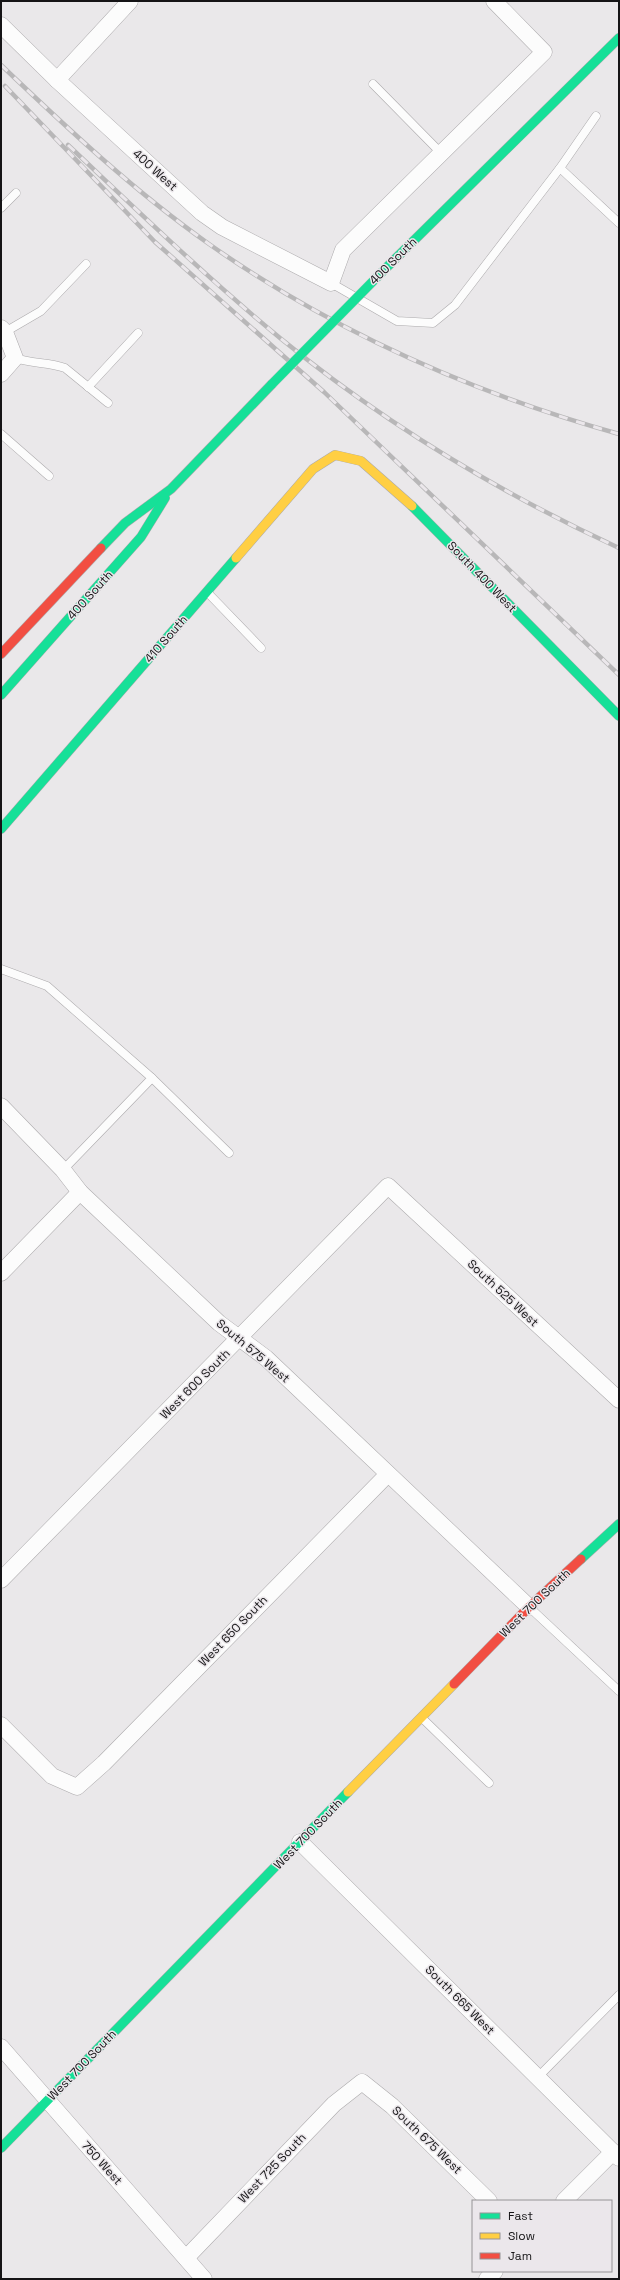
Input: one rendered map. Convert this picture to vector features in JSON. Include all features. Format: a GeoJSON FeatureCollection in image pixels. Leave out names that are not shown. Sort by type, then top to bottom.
{"type":"FeatureCollection","features":[{"type":"Feature","properties":{"kind":"street"},"geometry":{"type":"LineString","coordinates":[[56,80],[130,1]]}},
{"type":"Feature","properties":{"kind":"street"},"geometry":{"type":"LineString","coordinates":[[331,283],[343,250],[544,52],[494,1]]}},
{"type":"Feature","properties":{"kind":"street","name":"400 West"},"geometry":{"type":"LineString","coordinates":[[1,25],[56,80],[202,213],[222,227],[331,283]]}},
{"type":"Feature","properties":{"kind":"street","name":"400 South"},"geometry":{"type":"LineString","coordinates":[[1,654],[125,523],[171,488],[386,268],[619,38]]}},
{"type":"Feature","properties":{"kind":"street"},"geometry":{"type":"LineString","coordinates":[[1,374],[15,358],[3,330]]}},
{"type":"Feature","properties":{"kind":"street","name":"410 South"},"geometry":{"type":"LineString","coordinates":[[1,829],[313,469],[335,455]]}},
{"type":"Feature","properties":{"kind":"street","name":"South 400 West"},"geometry":{"type":"LineString","coordinates":[[335,455],[361,461],[399,493],[619,716]]}},
{"type":"Feature","properties":{"kind":"street","name":"400 South"},"geometry":{"type":"LineString","coordinates":[[1,695],[142,537],[171,488]]}},
{"type":"Feature","properties":{"kind":"street","name":"South 575 West"},"geometry":{"type":"LineString","coordinates":[[1,1106],[63,1170],[80,1192],[219,1324],[266,1358],[529,1607]]}},
{"type":"Feature","properties":{"kind":"street","name":"West 600 South"},"geometry":{"type":"LineString","coordinates":[[1,1580],[388,1186]]}},
{"type":"Feature","properties":{"kind":"street","name":"South 525 West"},"geometry":{"type":"LineString","coordinates":[[388,1186],[619,1400]]}},
{"type":"Feature","properties":{"kind":"street"},"geometry":{"type":"LineString","coordinates":[[1,1273],[80,1192]]}},
{"type":"Feature","properties":{"kind":"street","name":"West 650 South"},"geometry":{"type":"LineString","coordinates":[[1,1725],[52,1776],[77,1787],[104,1763],[388,1474]]}},
{"type":"Feature","properties":{"kind":"street","name":"West 700 South"},"geometry":{"type":"LineString","coordinates":[[1,2148],[529,1607],[619,1524]]}},
{"type":"Feature","properties":{"kind":"street","name":"South 665 West"},"geometry":{"type":"LineString","coordinates":[[300,1842],[538,2077],[617,2152]]}},
{"type":"Feature","properties":{"kind":"street","name":"750 West"},"geometry":{"type":"LineString","coordinates":[[1,2047],[204,2279]]}},
{"type":"Feature","properties":{"kind":"street","name":"South 675 West"},"geometry":{"type":"LineString","coordinates":[[362,2082],[392,2106],[488,2200]]}},
{"type":"Feature","properties":{"kind":"street","name":"West 725 South"},"geometry":{"type":"LineString","coordinates":[[186,2258],[334,2104],[362,2082]]}},
{"type":"Feature","properties":{"kind":"street"},"geometry":{"type":"LineString","coordinates":[[565,2200],[617,2152]]}},
{"type":"Feature","properties":{"kind":"lane"},"geometry":{"type":"LineString","coordinates":[[373,84],[441,153]]}},
{"type":"Feature","properties":{"kind":"lane"},"geometry":{"type":"LineString","coordinates":[[331,283],[397,321],[433,323],[455,305],[560,168],[596,116]]}},
{"type":"Feature","properties":{"kind":"lane"},"geometry":{"type":"LineString","coordinates":[[560,168],[619,223]]}},
{"type":"Feature","properties":{"kind":"lane"},"geometry":{"type":"LineString","coordinates":[[1,208],[16,194]]}},
{"type":"Feature","properties":{"kind":"lane"},"geometry":{"type":"LineString","coordinates":[[3,330],[41,311],[86,264]]}},
{"type":"Feature","properties":{"kind":"lane"},"geometry":{"type":"LineString","coordinates":[[88,387],[138,333]]}},
{"type":"Feature","properties":{"kind":"lane"},"geometry":{"type":"LineString","coordinates":[[15,358],[28,362],[57,365],[65,368],[108,403]]}},
{"type":"Feature","properties":{"kind":"lane"},"geometry":{"type":"LineString","coordinates":[[1,434],[48,476]]}},
{"type":"Feature","properties":{"kind":"lane"},"geometry":{"type":"LineString","coordinates":[[207,592],[261,648]]}},
{"type":"Feature","properties":{"kind":"lane"},"geometry":{"type":"LineString","coordinates":[[1,969],[47,986],[152,1078],[230,1153]]}},
{"type":"Feature","properties":{"kind":"lane"},"geometry":{"type":"LineString","coordinates":[[63,1170],[152,1078]]}},
{"type":"Feature","properties":{"kind":"lane"},"geometry":{"type":"LineString","coordinates":[[529,1607],[619,1691]]}},
{"type":"Feature","properties":{"kind":"lane"},"geometry":{"type":"LineString","coordinates":[[421,1718],[489,1783]]}},
{"type":"Feature","properties":{"kind":"lane"},"geometry":{"type":"LineString","coordinates":[[538,2077],[619,1994]]}},
{"type":"Feature","properties":{"kind":"railway"},"geometry":{"type":"LineString","coordinates":[[1,65],[76,135],[154,203],[209,244],[257,276],[305,305],[406,357],[458,379],[565,418],[619,434]]}},
{"type":"Feature","properties":{"kind":"railway"},"geometry":{"type":"LineString","coordinates":[[5,86],[155,242],[324,392],[619,675]]}},
{"type":"Feature","properties":{"kind":"railway"},"geometry":{"type":"LineString","coordinates":[[68,145],[172,243],[253,315],[319,369],[401,427],[443,454],[529,503],[619,548]]}},
{"type":"Feature","properties":{"kind":"traffic: fast"},"geometry":{"type":"LineString","coordinates":[[386,268],[619,38]]}},
{"type":"Feature","properties":{"kind":"traffic: fast"},"geometry":{"type":"LineString","coordinates":[[272,384],[386,268]]}},
{"type":"Feature","properties":{"kind":"traffic: fast"},"geometry":{"type":"LineString","coordinates":[[101,548],[125,523],[171,489],[272,384]]}},
{"type":"Feature","properties":{"kind":"traffic: fast"},"geometry":{"type":"LineString","coordinates":[[1,695],[141,537],[165,498]]}},
{"type":"Feature","properties":{"kind":"traffic: fast"},"geometry":{"type":"LineString","coordinates":[[412,506],[619,716]]}},
{"type":"Feature","properties":{"kind":"traffic: fast"},"geometry":{"type":"LineString","coordinates":[[1,829],[236,558]]}},
{"type":"Feature","properties":{"kind":"traffic: fast"},"geometry":{"type":"LineString","coordinates":[[581,1559],[619,1524]]}},
{"type":"Feature","properties":{"kind":"traffic: fast"},"geometry":{"type":"LineString","coordinates":[[1,2148],[348,1792]]}},
{"type":"Feature","properties":{"kind":"traffic: slow"},"geometry":{"type":"LineString","coordinates":[[236,558],[313,469],[335,455],[361,461],[412,506]]}},
{"type":"Feature","properties":{"kind":"traffic: slow"},"geometry":{"type":"LineString","coordinates":[[348,1792],[454,1684]]}},
{"type":"Feature","properties":{"kind":"traffic: jam"},"geometry":{"type":"LineString","coordinates":[[1,654],[101,548]]}},
{"type":"Feature","properties":{"kind":"traffic: jam"},"geometry":{"type":"LineString","coordinates":[[454,1684],[529,1607],[581,1559]]}}]}
